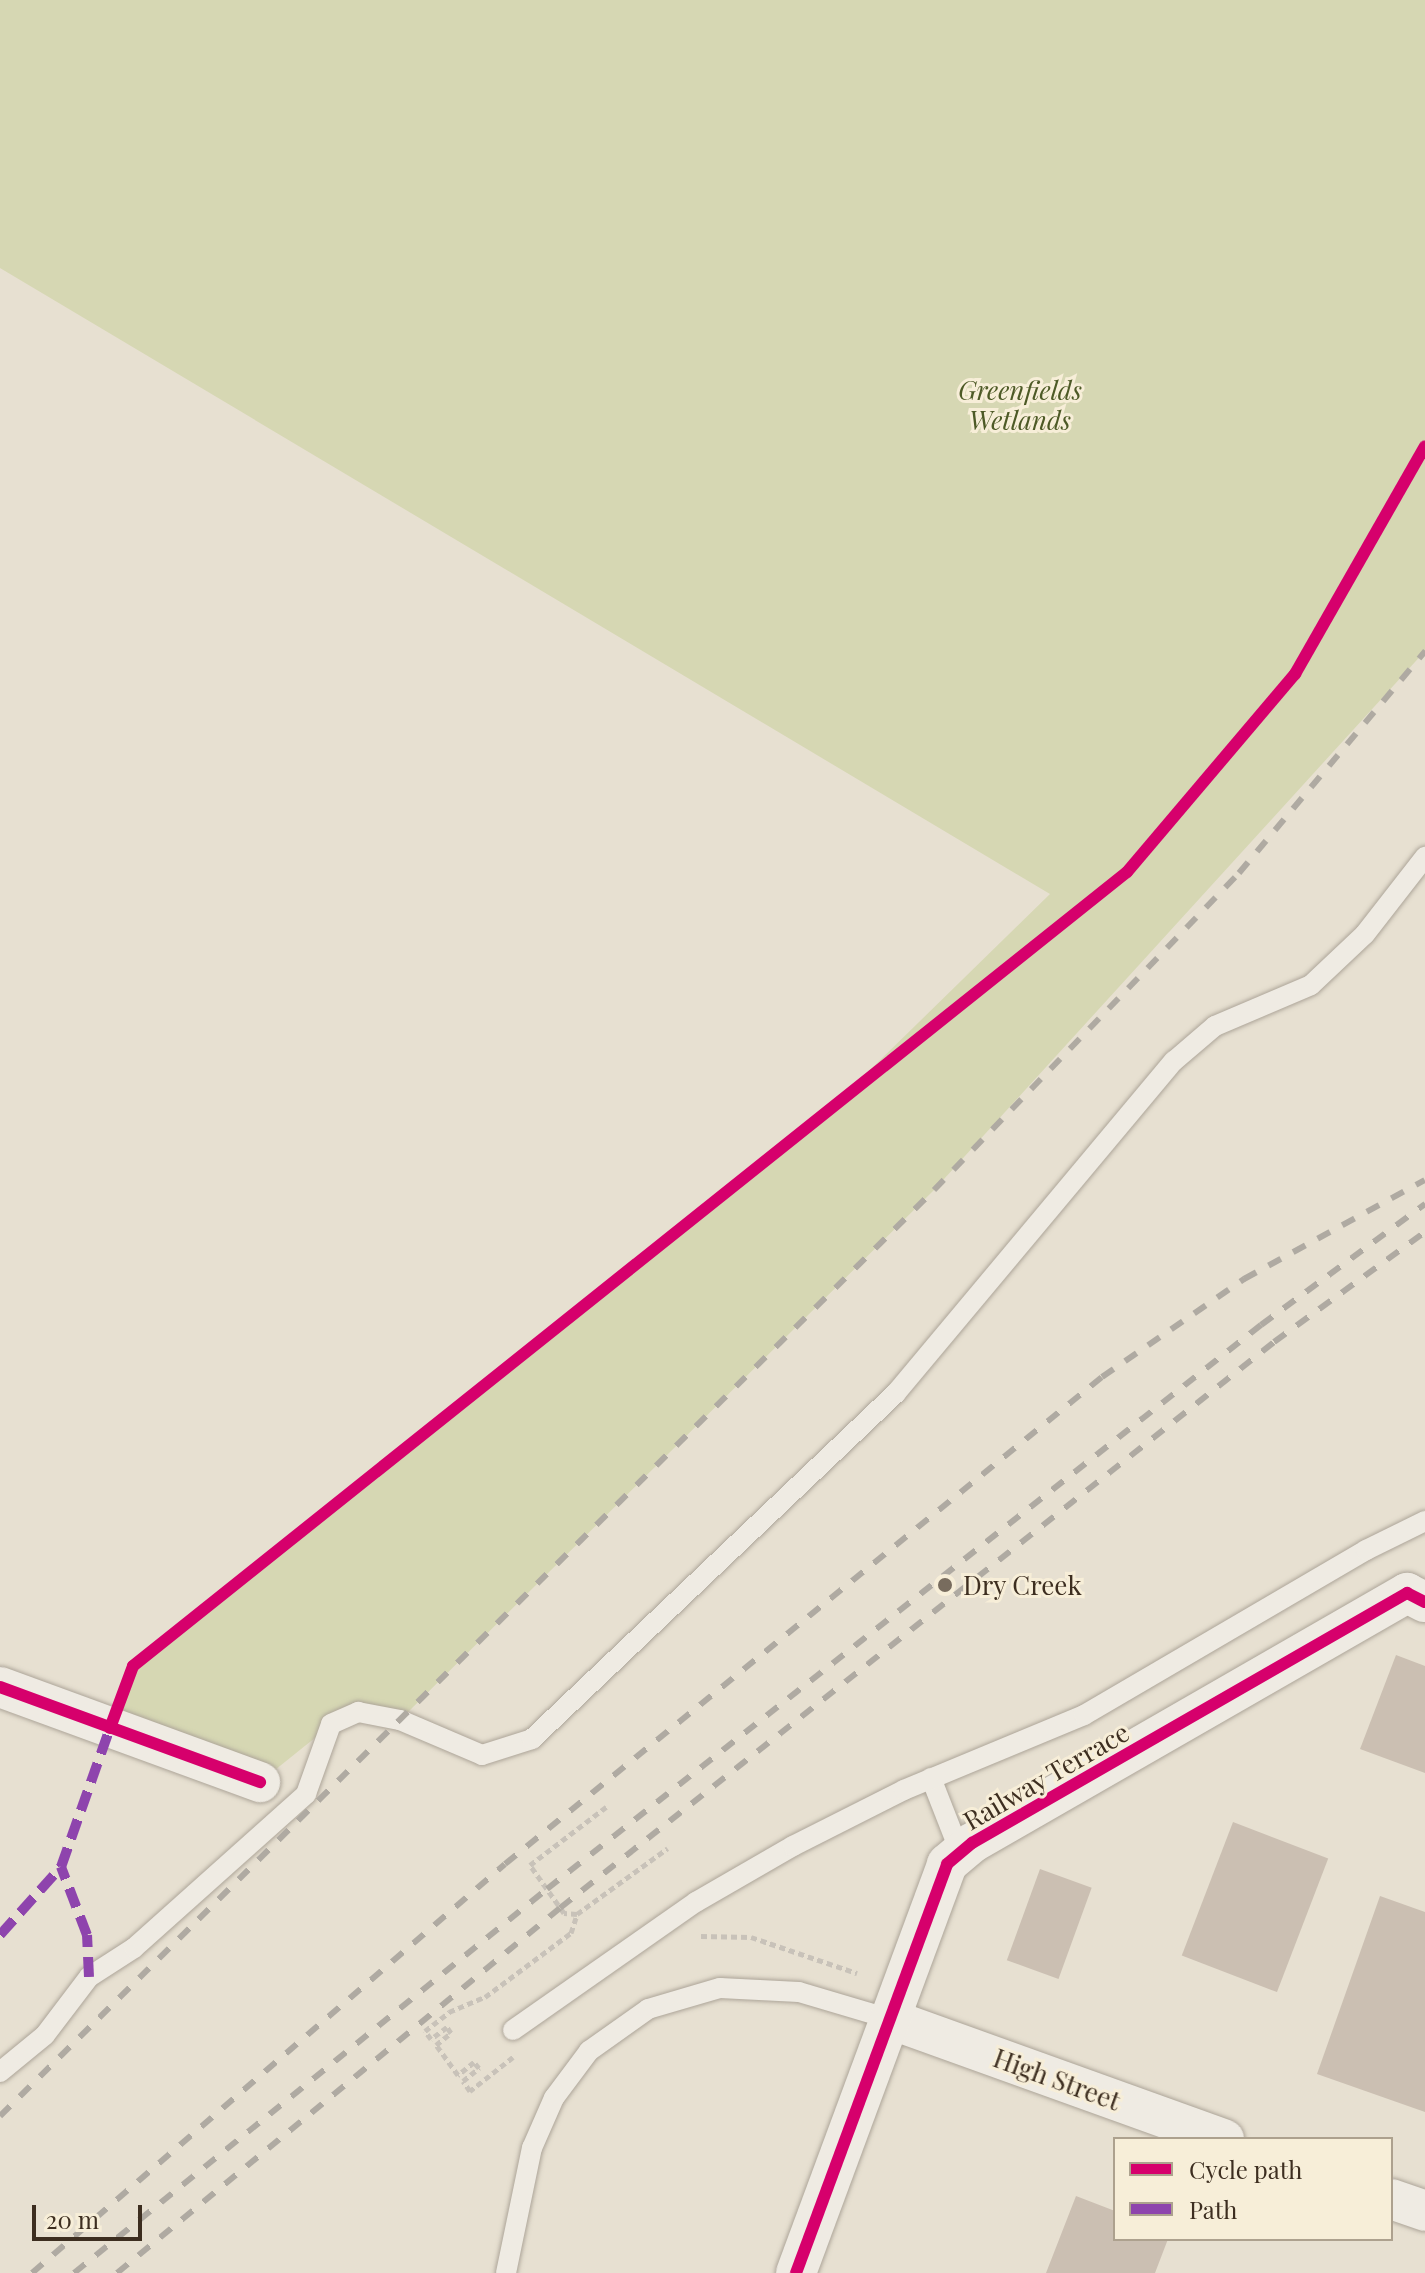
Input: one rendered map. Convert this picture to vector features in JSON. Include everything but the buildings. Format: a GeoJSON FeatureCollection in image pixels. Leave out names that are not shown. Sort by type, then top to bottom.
{"type":"FeatureCollection","features":[{"type":"Feature","properties":{"kind":"street","name":"Railway Terrace"},"geometry":{"type":"LineString","coordinates":[[796,2273],[937,1883],[960,1852],[1419,1593]]}},
{"type":"Feature","properties":{"kind":"street"},"geometry":{"type":"LineString","coordinates":[[0,1687],[260,1782]]}},
{"type":"Feature","properties":{"kind":"street","name":"High Street"},"geometry":{"type":"LineString","coordinates":[[890,2019],[1218,2137]]}},
{"type":"Feature","properties":{"kind":"street"},"geometry":{"type":"LineString","coordinates":[[1393,2200],[1425,2211]]}},
{"type":"Feature","properties":{"kind":"lane"},"geometry":{"type":"LineString","coordinates":[[0,2072],[45,2035],[89,1977],[134,1948],[306,1794],[331,1724],[358,1712],[400,1720],[482,1755],[532,1739],[896,1393],[1174,1061],[1215,1026],[1311,985],[1365,934],[1425,857]]}},
{"type":"Feature","properties":{"kind":"lane"},"geometry":{"type":"LineString","coordinates":[[513,2030],[696,1902],[793,1846],[931,1778],[1084,1715],[1366,1550],[1425,1521]]}},
{"type":"Feature","properties":{"kind":"lane"},"geometry":{"type":"LineString","coordinates":[[931,1778],[960,1852]]}},
{"type":"Feature","properties":{"kind":"lane"},"geometry":{"type":"LineString","coordinates":[[506,2273],[532,2148],[554,2098],[589,2051],[648,2009],[720,1988],[799,1992],[890,2019]]}},
{"type":"Feature","properties":{"kind":"path"},"geometry":{"type":"LineString","coordinates":[[577,1914],[564,1913],[530,1865],[606,1807]]}},
{"type":"Feature","properties":{"kind":"green space","name":"Greenfields Wetlands"},"geometry":{"type":"Polygon","coordinates":[[[0,0],[1425,0],[1425,651],[934,1190],[400,1720],[331,1725],[260,1782],[110,1728],[133,1666],[830,1109],[1050,894],[0,268],[0,0]]]}},
{"type":"Feature","properties":{"kind":"railway"},"geometry":{"type":"LineString","coordinates":[[0,2116],[934,1190],[1239,873],[1425,651]]}},
{"type":"Feature","properties":{"kind":"railway"},"geometry":{"type":"LineString","coordinates":[[32,2273],[505,1864],[1102,1377],[1244,1279],[1425,1180]]}},
{"type":"Feature","properties":{"kind":"railway"},"geometry":{"type":"LineString","coordinates":[[74,2273],[547,1889],[1261,1325],[1425,1204]]}},
{"type":"Feature","properties":{"kind":"railway"},"geometry":{"type":"LineString","coordinates":[[117,2273],[560,1908],[1274,1342],[1425,1232]]}},
{"type":"Feature","properties":{"kind":"marked path"},"geometry":{"type":"LineString","coordinates":[[89,1977],[87,1935],[61,1867],[110,1728]]}},
{"type":"Feature","properties":{"kind":"marked path"},"geometry":{"type":"LineString","coordinates":[[0,1935],[61,1867]]}},
{"type":"Feature","properties":{"kind":"cycle path"},"geometry":{"type":"LineString","coordinates":[[110,1728],[133,1666],[1127,872],[1295,674],[1425,446]]}},
{"type":"Feature","properties":{"kind":"cycle path"},"geometry":{"type":"LineString","coordinates":[[796,2273],[947,1864],[972,1843],[1407,1593],[1425,1602]]}},
{"type":"Feature","properties":{"kind":"cycle path"},"geometry":{"type":"LineString","coordinates":[[0,1687],[260,1782]]}},
{"type":"Feature","properties":{"kind":"place","name":"Dry Creek"},"geometry":{"type":"Point","coordinates":[945,1585]}}]}
